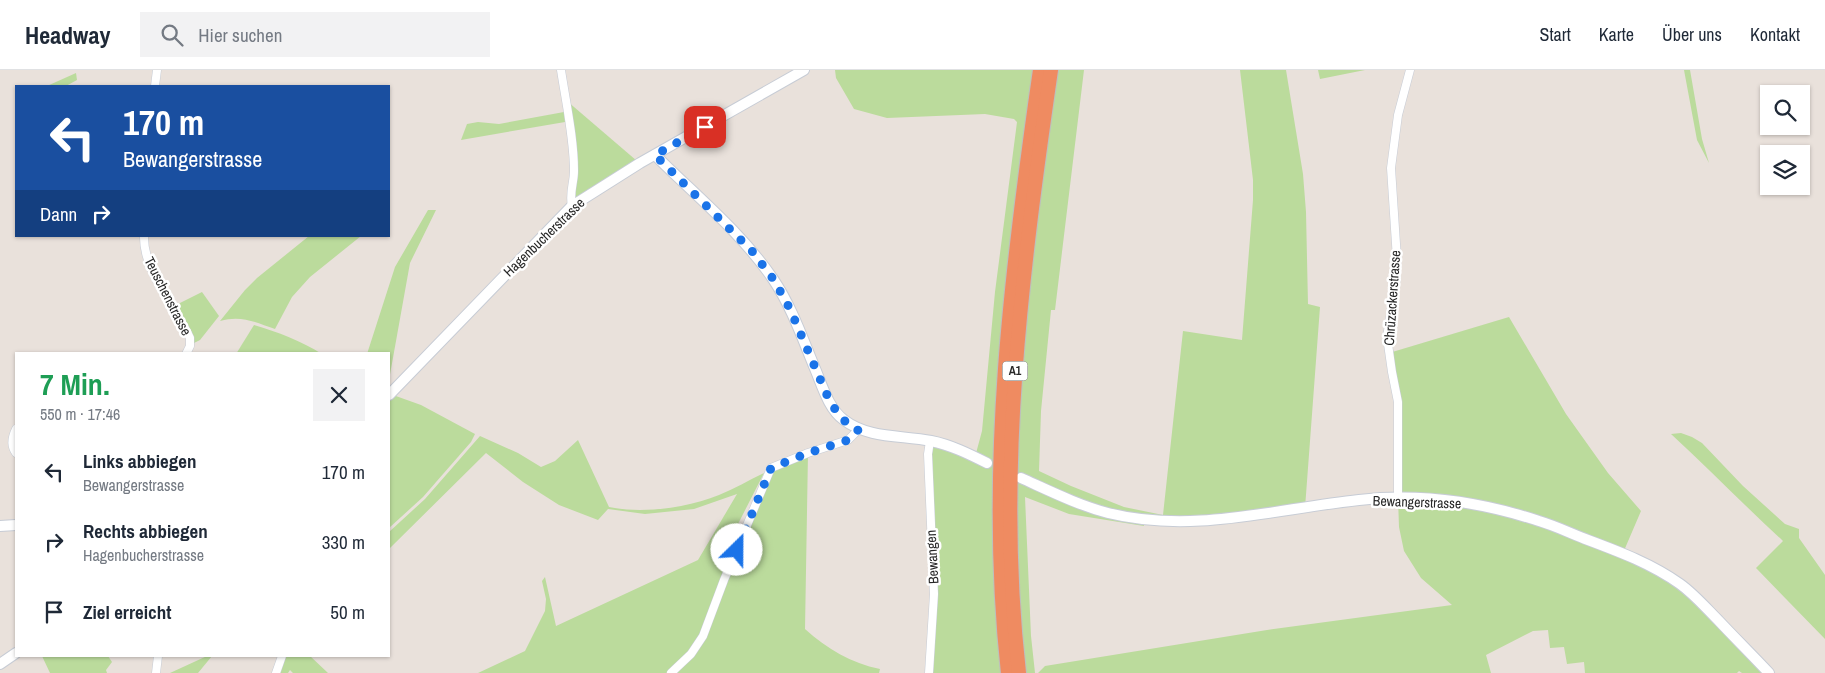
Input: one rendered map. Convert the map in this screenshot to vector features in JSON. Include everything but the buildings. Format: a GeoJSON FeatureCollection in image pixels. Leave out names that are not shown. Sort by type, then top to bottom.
{"type":"FeatureCollection","features":[{"type":"Feature","properties":{"kind":"highway","name":"A1"},"geometry":{"type":"LineString","coordinates":[[1008,673],[1003,618],[1000,541],[999,469],[1003,386],[1013,269],[1040,70]]}},
{"type":"Feature","properties":{"kind":"highway","name":"A1"},"geometry":{"type":"LineString","coordinates":[[1019,673],[1010,534],[1010,470],[1014,389],[1027,244],[1051,70]]}},
{"type":"Feature","properties":{"kind":"street"},"geometry":{"type":"LineString","coordinates":[[155,85],[157,70]]}},
{"type":"Feature","properties":{"kind":"street"},"geometry":{"type":"LineString","coordinates":[[561,70],[573,153],[574,173],[570,197],[572,206]]}},
{"type":"Feature","properties":{"kind":"street","name":"Hagenbucherstrasse"},"geometry":{"type":"LineString","coordinates":[[390,394],[572,206],[598,188],[804,70]]}},
{"type":"Feature","properties":{"kind":"street","name":"Chrüzackerstrasse"},"geometry":{"type":"LineString","coordinates":[[1398,498],[1398,402],[1387,337],[1396,280],[1397,259],[1391,168],[1398,114],[1410,70]]}},
{"type":"Feature","properties":{"kind":"street"},"geometry":{"type":"LineString","coordinates":[[655,155],[752,251],[774,280],[790,309],[830,402],[842,419],[858,430],[880,435],[930,441],[963,451],[988,463]]}},
{"type":"Feature","properties":{"kind":"street","name":"Teuschenstrasse"},"geometry":{"type":"LineString","coordinates":[[144,237],[146,255],[153,272],[190,338],[190,346],[187,352]]}},
{"type":"Feature","properties":{"kind":"street"},"geometry":{"type":"LineString","coordinates":[[671,673],[691,654],[703,636],[724,580],[771,468],[848,440],[858,430]]}},
{"type":"Feature","properties":{"kind":"street"},"geometry":{"type":"LineString","coordinates":[[15,432],[12,438],[15,452]]}},
{"type":"Feature","properties":{"kind":"street","name":"Bewangen"},"geometry":{"type":"LineString","coordinates":[[929,673],[934,594],[928,454],[930,441]]}},
{"type":"Feature","properties":{"kind":"street","name":"Bewangerstrasse"},"geometry":{"type":"LineString","coordinates":[[1022,478],[1072,501],[1108,512],[1144,519],[1189,522],[1227,519],[1360,500],[1398,498],[1444,500],[1481,505],[1510,512],[1541,522],[1660,571],[1688,591],[1769,673]]}},
{"type":"Feature","properties":{"kind":"street"},"geometry":{"type":"LineString","coordinates":[[0,526],[15,524]]}},
{"type":"Feature","properties":{"kind":"street"},"geometry":{"type":"LineString","coordinates":[[0,664],[15,654]]}},
{"type":"Feature","properties":{"kind":"street"},"geometry":{"type":"LineString","coordinates":[[156,673],[158,657]]}},
{"type":"Feature","properties":{"kind":"street"},"geometry":{"type":"LineString","coordinates":[[276,673],[282,657]]}},
{"type":"Feature","properties":{"kind":"green space"},"geometry":{"type":"Polygon","coordinates":[[[835,70],[1084,70],[1055,310],[1051,310],[1041,411],[1039,471],[1124,507],[1163,515],[1183,331],[1242,340],[1253,180],[1240,70],[1286,70],[1303,174],[1306,212],[1308,304],[1320,307],[1305,508],[1227,519],[1144,519],[1144,526],[1069,514],[1025,497],[1031,636],[1035,673],[929,673],[934,594],[930,441],[975,457],[982,431],[995,292],[1017,122],[1014,119],[985,114],[887,118],[854,109],[836,78],[835,70]]]}},
{"type":"Feature","properties":{"kind":"green space"},"geometry":{"type":"Polygon","coordinates":[[[1318,70],[1365,70],[1320,79],[1318,70]]]}},
{"type":"Feature","properties":{"kind":"green space"},"geometry":{"type":"Polygon","coordinates":[[[1684,70],[1690,70],[1702,139],[1709,163],[1697,140],[1684,70]]]}},
{"type":"Feature","properties":{"kind":"green space"},"geometry":{"type":"Polygon","coordinates":[[[76,73],[77,80],[68,85],[49,85],[76,73]]]}},
{"type":"Feature","properties":{"kind":"green space"},"geometry":{"type":"Polygon","coordinates":[[[567,101],[637,161],[577,198],[573,196],[567,101]]]}},
{"type":"Feature","properties":{"kind":"green space"},"geometry":{"type":"Polygon","coordinates":[[[564,112],[565,122],[461,140],[467,124],[478,122],[499,124],[564,112]]]}},
{"type":"Feature","properties":{"kind":"green space"},"geometry":{"type":"Polygon","coordinates":[[[428,210],[436,210],[410,263],[390,374],[390,352],[368,352],[395,267],[428,210]]]}},
{"type":"Feature","properties":{"kind":"green space"},"geometry":{"type":"Polygon","coordinates":[[[308,237],[360,237],[310,277],[292,297],[275,329],[241,319],[220,321],[257,278],[308,237]]]}},
{"type":"Feature","properties":{"kind":"green space"},"geometry":{"type":"Polygon","coordinates":[[[202,292],[219,316],[200,340],[194,343],[174,306],[202,292]]]}},
{"type":"Feature","properties":{"kind":"green space"},"geometry":{"type":"Polygon","coordinates":[[[1509,317],[1566,414],[1608,473],[1641,511],[1623,553],[1682,585],[1769,673],[1742,673],[1739,671],[1737,673],[1585,673],[1584,662],[1567,664],[1564,647],[1550,648],[1548,630],[1533,631],[1486,655],[1491,673],[1038,673],[1045,666],[1267,630],[1452,605],[1421,578],[1404,551],[1399,527],[1398,402],[1389,353],[1509,317]]]}},
{"type":"Feature","properties":{"kind":"green space"},"geometry":{"type":"Polygon","coordinates":[[[254,325],[289,337],[318,352],[237,352],[254,325]]]}},
{"type":"Feature","properties":{"kind":"green space"},"geometry":{"type":"Polygon","coordinates":[[[393,395],[421,405],[475,434],[471,442],[423,497],[390,527],[390,398],[393,395]]]}},
{"type":"Feature","properties":{"kind":"green space"},"geometry":{"type":"Polygon","coordinates":[[[1681,433],[1702,443],[1743,486],[1785,524],[1799,529],[1799,538],[1825,575],[1825,639],[1756,568],[1783,541],[1671,434],[1681,433]]]}},
{"type":"Feature","properties":{"kind":"green space"},"geometry":{"type":"Polygon","coordinates":[[[480,436],[518,453],[541,467],[555,461],[578,440],[609,507],[650,510],[693,503],[725,493],[764,473],[738,524],[742,527],[771,468],[808,453],[805,629],[822,643],[849,659],[880,669],[879,673],[478,673],[525,651],[545,611],[546,599],[542,581],[545,577],[556,626],[698,560],[737,494],[694,509],[645,514],[608,509],[598,520],[559,505],[523,482],[486,453],[390,548],[390,531],[425,499],[480,436]]]}},
{"type":"Feature","properties":{"kind":"green space"},"geometry":{"type":"Polygon","coordinates":[[[42,657],[109,657],[112,662],[106,670],[107,673],[50,673],[42,657]]]}},
{"type":"Feature","properties":{"kind":"green space"},"geometry":{"type":"Polygon","coordinates":[[[205,657],[211,657],[198,673],[170,673],[205,657]]]}},
{"type":"Feature","properties":{"kind":"green space"},"geometry":{"type":"Polygon","coordinates":[[[283,657],[311,657],[328,673],[293,673],[290,670],[288,673],[277,673],[283,657]]]}},
{"type":"Feature","properties":{"kind":"route"},"geometry":{"type":"LineString","coordinates":[[705,127],[655,155],[752,251],[774,280],[790,309],[830,402],[842,419],[858,430],[848,440],[771,468],[737,550]]}}]}
